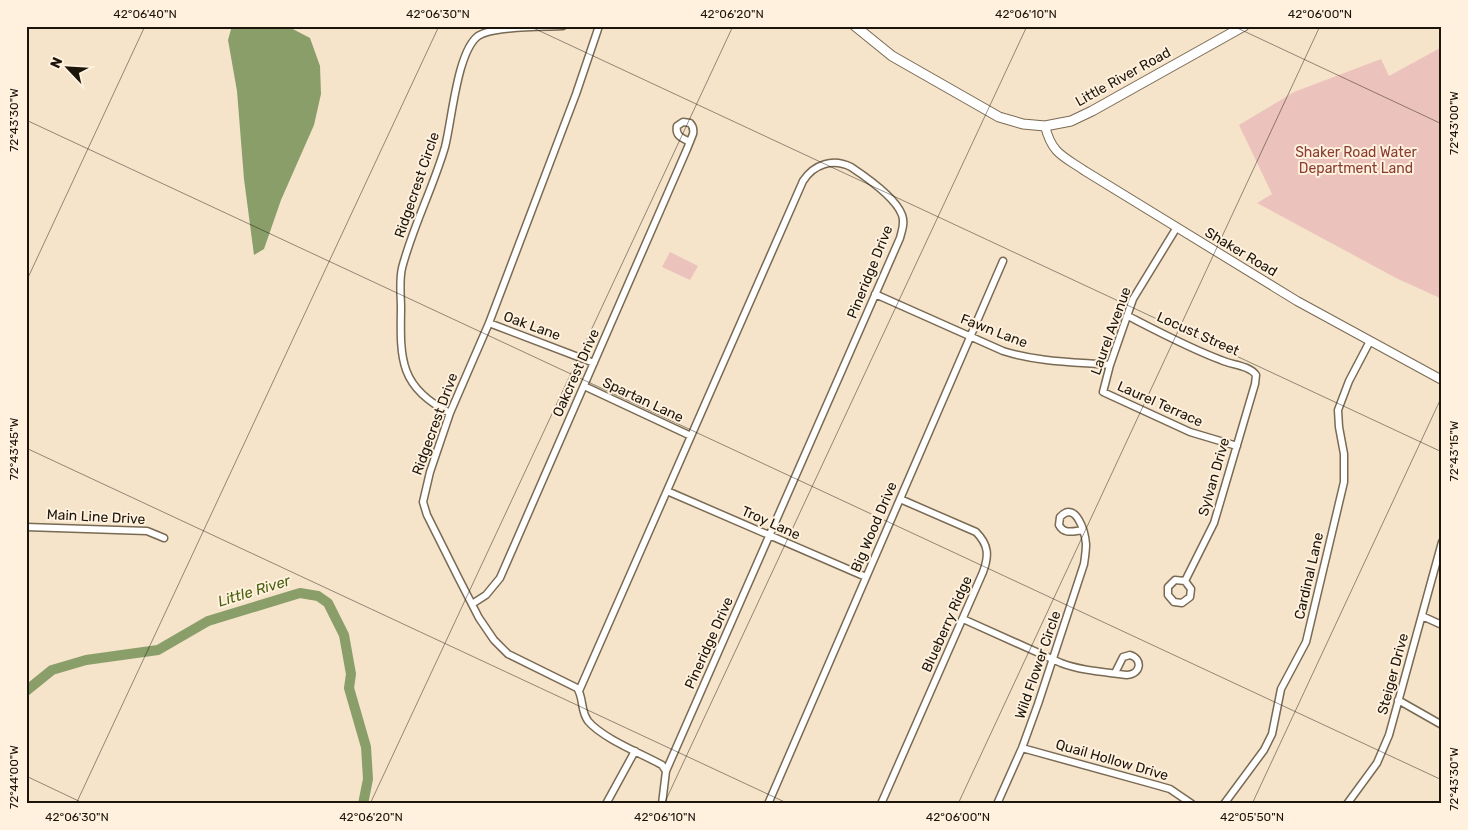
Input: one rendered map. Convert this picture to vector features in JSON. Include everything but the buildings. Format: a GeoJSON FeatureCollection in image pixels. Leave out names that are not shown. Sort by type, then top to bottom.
{"type":"FeatureCollection","features":[{"type":"Feature","properties":{"kind":"main road","name":"Little River Road"},"geometry":{"type":"LineString","coordinates":[[855,26],[892,56],[999,117],[1022,124],[1045,126],[1071,121],[1092,111],[1244,26]]}},
{"type":"Feature","properties":{"kind":"street","name":"Ridgecrest Circle"},"geometry":{"type":"LineString","coordinates":[[450,413],[433,405],[423,397],[406,370],[400,346],[400,286],[407,252],[444,148],[463,60],[471,43],[483,33],[528,27],[564,26]]}},
{"type":"Feature","properties":{"kind":"street","name":"Ridgecrest Drive"},"geometry":{"type":"LineString","coordinates":[[579,691],[566,682],[508,654],[494,640],[472,604],[427,516],[423,502],[430,472],[450,413],[488,323],[576,94],[596,27]]}},
{"type":"Feature","properties":{"kind":"street","name":"Shaker Road"},"geometry":{"type":"LineString","coordinates":[[1045,126],[1051,144],[1057,152],[1085,171],[1297,301],[1442,380]]}},
{"type":"Feature","properties":{"kind":"street","name":"Oakcrest Drive"},"geometry":{"type":"LineString","coordinates":[[472,604],[486,595],[500,578],[690,142]]}},
{"type":"Feature","properties":{"kind":"street","name":"Pineridge Drive"},"geometry":{"type":"LineString","coordinates":[[579,691],[803,181],[808,173],[818,166],[836,163],[851,167],[894,202],[901,213],[903,223],[900,238],[666,771],[662,804]]}},
{"type":"Feature","properties":{"kind":"street","name":"Laurel Avenue"},"geometry":{"type":"LineString","coordinates":[[1103,392],[1110,365],[1133,300],[1141,284],[1177,228]]}},
{"type":"Feature","properties":{"kind":"street","name":"Big Wood Drive"},"geometry":{"type":"LineString","coordinates":[[768,804],[1003,261]]}},
{"type":"Feature","properties":{"kind":"street","name":"Fawn Lane"},"geometry":{"type":"LineString","coordinates":[[876,294],[1020,356],[1056,362],[1110,365]]}},
{"type":"Feature","properties":{"kind":"street","name":"Locust Street"},"geometry":{"type":"LineString","coordinates":[[1128,316],[1196,350],[1248,369],[1256,375]]}},
{"type":"Feature","properties":{"kind":"street","name":"Oak Lane"},"geometry":{"type":"LineString","coordinates":[[488,323],[594,363]]}},
{"type":"Feature","properties":{"kind":"street","name":"Cardinal Lane"},"geometry":{"type":"LineString","coordinates":[[1224,804],[1264,750],[1272,734],[1281,689],[1308,636],[1344,482],[1344,454],[1338,410],[1349,381],[1370,341]]}},
{"type":"Feature","properties":{"kind":"street","name":"Sylvan Drive"},"geometry":{"type":"LineString","coordinates":[[1185,581],[1214,523],[1256,375]]}},
{"type":"Feature","properties":{"kind":"street","name":"Spartan Lane"},"geometry":{"type":"LineString","coordinates":[[584,386],[692,436]]}},
{"type":"Feature","properties":{"kind":"street","name":"Laurel Terrace"},"geometry":{"type":"LineString","coordinates":[[1103,392],[1190,432],[1237,446]]}},
{"type":"Feature","properties":{"kind":"street","name":"Troy Lane"},"geometry":{"type":"LineString","coordinates":[[667,491],[866,577]]}},
{"type":"Feature","properties":{"kind":"street","name":"Blueberry Ridge"},"geometry":{"type":"LineString","coordinates":[[881,804],[963,619],[988,556],[984,541],[970,528],[900,499]]}},
{"type":"Feature","properties":{"kind":"street","name":"Main Line Drive"},"geometry":{"type":"LineString","coordinates":[[26,527],[148,531],[164,538]]}},
{"type":"Feature","properties":{"kind":"street","name":"Wild Flower Circle"},"geometry":{"type":"LineString","coordinates":[[997,804],[1022,748],[1084,564],[1086,549],[1083,530]]}},
{"type":"Feature","properties":{"kind":"street","name":"Steiger Drive"},"geometry":{"type":"LineString","coordinates":[[1347,804],[1376,763],[1389,735],[1442,542]]}},
{"type":"Feature","properties":{"kind":"street"},"geometry":{"type":"LineString","coordinates":[[1422,616],[1442,625]]}},
{"type":"Feature","properties":{"kind":"street"},"geometry":{"type":"LineString","coordinates":[[963,619],[1076,668],[1114,673]]}},
{"type":"Feature","properties":{"kind":"street"},"geometry":{"type":"LineString","coordinates":[[579,691],[582,708],[593,726],[662,765],[666,771]]}},
{"type":"Feature","properties":{"kind":"street"},"geometry":{"type":"LineString","coordinates":[[1398,700],[1442,725]]}},
{"type":"Feature","properties":{"kind":"street","name":"Quail Hollow Drive"},"geometry":{"type":"LineString","coordinates":[[1022,748],[1156,784],[1170,789],[1192,804]]}},
{"type":"Feature","properties":{"kind":"street"},"geometry":{"type":"LineString","coordinates":[[606,804],[635,751]]}},
{"type":"Feature","properties":{"kind":"green space","name":"Shaker Road Water Department Land"},"geometry":{"type":"Polygon","coordinates":[[[1442,47],[1442,299],[1396,278],[1257,203],[1272,194],[1239,125],[1294,92],[1381,59],[1389,76],[1442,47]]]}},
{"type":"Feature","properties":{"kind":"green space"},"geometry":{"type":"Polygon","coordinates":[[[670,252],[698,266],[690,280],[662,267],[670,252]]]}},
{"type":"Feature","properties":{"kind":"shaded area"},"geometry":{"type":"Polygon","coordinates":[[[232,26],[287,26],[310,38],[320,66],[321,94],[314,125],[281,200],[264,249],[254,255],[244,179],[237,91],[228,40],[232,26]]]}},
{"type":"Feature","properties":{"kind":"waterway","name":"Little River"},"geometry":{"type":"LineString","coordinates":[[26,691],[52,670],[86,660],[158,650],[208,621],[300,593],[318,596],[328,603],[344,635],[351,674],[349,688],[366,747],[368,779],[363,804]]}}]}
